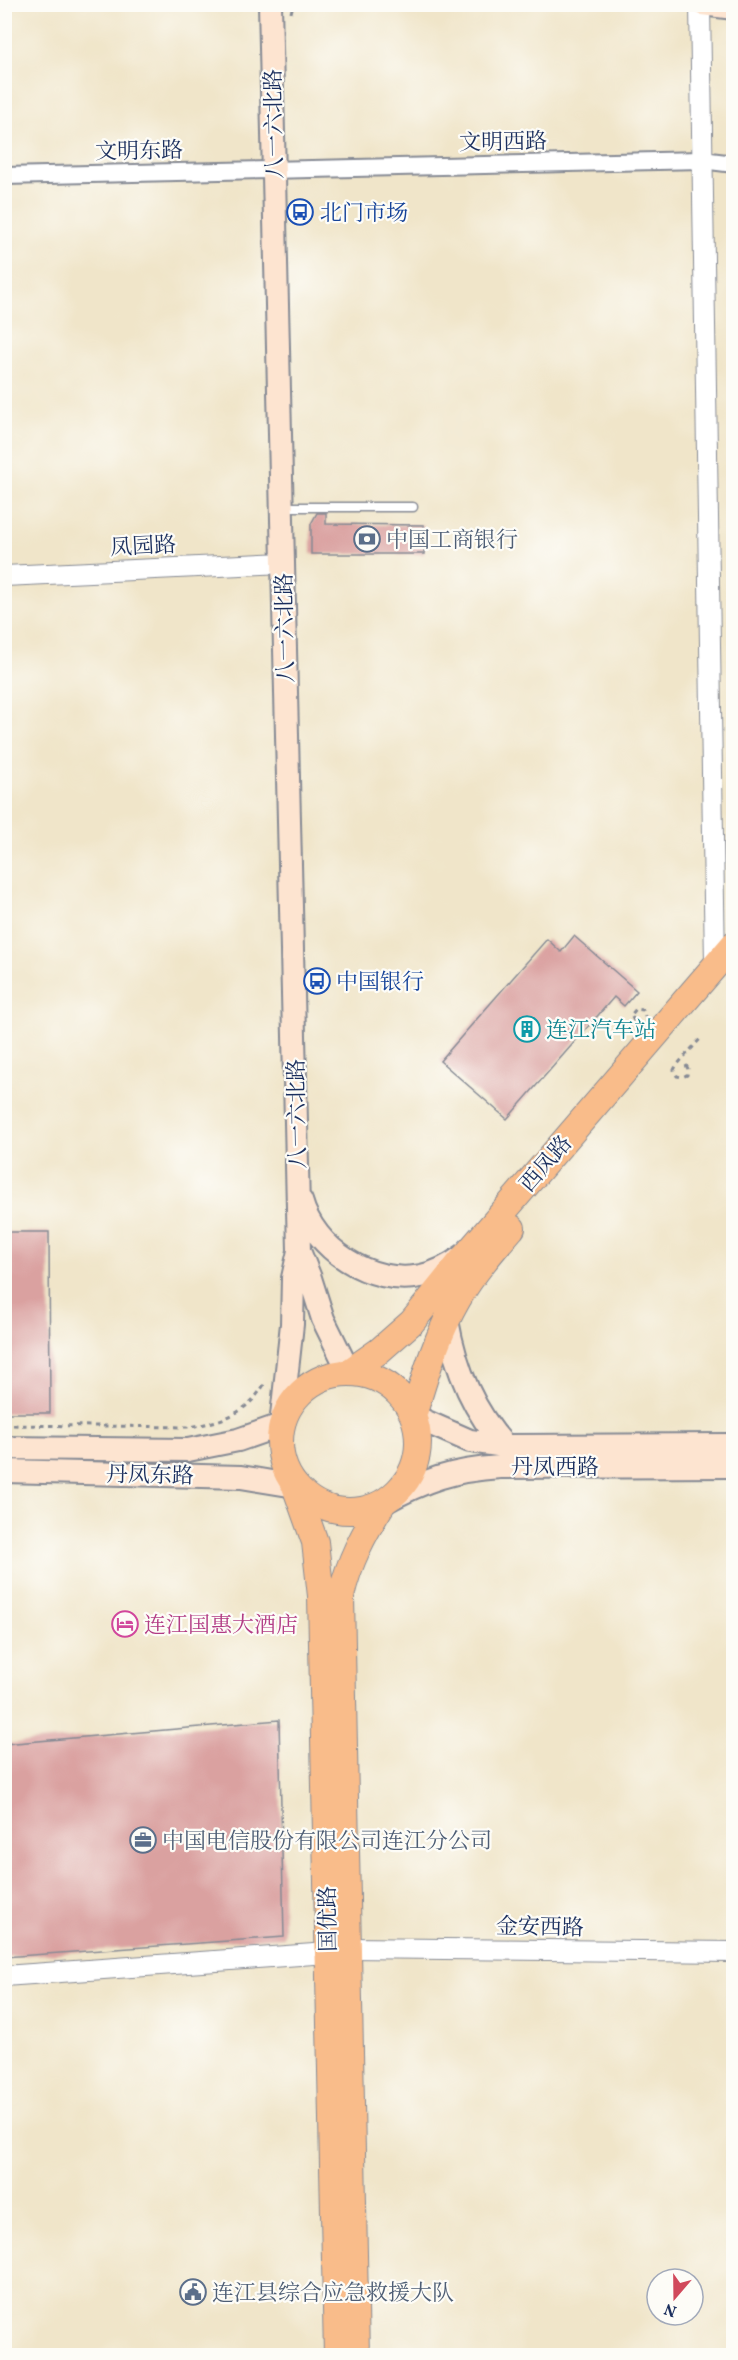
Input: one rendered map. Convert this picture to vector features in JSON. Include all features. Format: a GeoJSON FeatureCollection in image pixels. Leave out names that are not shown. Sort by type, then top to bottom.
{"type":"FeatureCollection","features":[{"type":"Feature","properties":{"kind":"main road","name":"八一六北路"},"geometry":{"type":"LineString","coordinates":[[270,4],[299,1251],[293,1278],[292,1324],[281,1425]]}},
{"type":"Feature","properties":{"kind":"main road"},"geometry":{"type":"LineString","coordinates":[[701,4],[734,8]]}},
{"type":"Feature","properties":{"kind":"main road","name":"西凤路"},"geometry":{"type":"LineString","coordinates":[[413,1416],[430,1362],[447,1320],[469,1282],[495,1247],[724,968],[734,944]]}},
{"type":"Feature","properties":{"kind":"main road","name":"西凤路"},"geometry":{"type":"LineString","coordinates":[[349,1372],[379,1351],[412,1322],[467,1254],[724,968]]}},
{"type":"Feature","properties":{"kind":"main road"},"geometry":{"type":"LineString","coordinates":[[297,1187],[304,1213],[323,1240],[336,1253],[367,1270],[399,1277],[421,1276],[452,1264],[467,1254]]}},
{"type":"Feature","properties":{"kind":"main road","name":"八一六北路"},"geometry":{"type":"LineString","coordinates":[[299,1251],[323,1319],[349,1372]]}},
{"type":"Feature","properties":{"kind":"main road"},"geometry":{"type":"LineString","coordinates":[[447,1320],[452,1350],[466,1388],[489,1428],[505,1446]]}},
{"type":"Feature","properties":{"kind":"main road"},"geometry":{"type":"LineString","coordinates":[[349,1372],[381,1380],[406,1402],[413,1416],[418,1436],[417,1456],[411,1475],[399,1491],[383,1503],[365,1509],[346,1511],[327,1508],[309,1499],[295,1486],[284,1468],[279,1446],[281,1425],[288,1408],[299,1393],[314,1382],[331,1375],[349,1372]]}},
{"type":"Feature","properties":{"kind":"main road","name":"丹凤西路"},"geometry":{"type":"LineString","coordinates":[[413,1416],[470,1441],[505,1446],[734,1445]]}},
{"type":"Feature","properties":{"kind":"main road","name":"丹凤东路"},"geometry":{"type":"LineString","coordinates":[[4,1448],[188,1450],[238,1440],[281,1425]]}},
{"type":"Feature","properties":{"kind":"main road","name":"丹凤西路"},"geometry":{"type":"LineString","coordinates":[[383,1503],[428,1480],[466,1469],[734,1466]]}},
{"type":"Feature","properties":{"kind":"main road","name":"丹凤东路"},"geometry":{"type":"LineString","coordinates":[[4,1471],[230,1476],[295,1486]]}},
{"type":"Feature","properties":{"kind":"main road","name":"国优路"},"geometry":{"type":"LineString","coordinates":[[295,1486],[315,1542],[321,1587],[356,2355]]}},
{"type":"Feature","properties":{"kind":"main road","name":"国优路"},"geometry":{"type":"LineString","coordinates":[[337,2355],[337,1950],[341,1596],[346,1574],[356,1549],[383,1503]]}},
{"type":"Feature","properties":{"kind":"street"},"geometry":{"type":"LineString","coordinates":[[701,4],[702,160],[724,968]]}},
{"type":"Feature","properties":{"kind":"street","name":"文明西路"},"geometry":{"type":"LineString","coordinates":[[274,169],[702,160],[734,164]]}},
{"type":"Feature","properties":{"kind":"street","name":"文明东路"},"geometry":{"type":"LineString","coordinates":[[4,176],[274,169]]}},
{"type":"Feature","properties":{"kind":"street","name":"凤园路"},"geometry":{"type":"LineString","coordinates":[[4,576],[283,563]]}},
{"type":"Feature","properties":{"kind":"street","name":"金安西路"},"geometry":{"type":"LineString","coordinates":[[4,1976],[337,1950],[734,1952]]}},
{"type":"Feature","properties":{"kind":"lane"},"geometry":{"type":"LineString","coordinates":[[281,507],[413,507]]}},
{"type":"Feature","properties":{"kind":"path"},"geometry":{"type":"LineString","coordinates":[[289,22],[293,4]]}},
{"type":"Feature","properties":{"kind":"path"},"geometry":{"type":"LineString","coordinates":[[634,1021],[631,1015],[636,1009],[644,1011],[644,1021],[652,1014]]}},
{"type":"Feature","properties":{"kind":"path"},"geometry":{"type":"LineString","coordinates":[[686,1065],[687,1075],[677,1076],[674,1070],[676,1066],[701,1038]]}},
{"type":"Feature","properties":{"kind":"path"},"geometry":{"type":"LineString","coordinates":[[4,1425],[190,1427],[218,1422],[241,1411],[259,1394],[270,1373]]}},
{"type":"Feature","properties":{"kind":"building","name":"中国工商银行"},"geometry":{"type":"Polygon","coordinates":[[[317,513],[326,513],[326,524],[424,525],[424,554],[311,554],[311,524],[317,513]]]}},
{"type":"Feature","properties":{"kind":"building","name":"连江汽车站"},"geometry":{"type":"Polygon","coordinates":[[[574,936],[637,991],[624,1006],[614,997],[507,1119],[440,1061],[547,939],[561,952],[574,936]]]}},
{"type":"Feature","properties":{"kind":"building"},"geometry":{"type":"Polygon","coordinates":[[[4,1232],[49,1232],[50,1413],[4,1413],[4,1232]]]}},
{"type":"Feature","properties":{"kind":"building","name":"中国电信股份有限公司连江分公司"},"geometry":{"type":"Polygon","coordinates":[[[279,1720],[284,1937],[4,1957],[4,1744],[279,1720]]]}},
{"type":"Feature","properties":{"kind":"place","name":"北门市场"},"geometry":{"type":"Point","coordinates":[300,212]}},
{"type":"Feature","properties":{"kind":"place","name":"中国工商银行"},"geometry":{"type":"Point","coordinates":[367,539]}},
{"type":"Feature","properties":{"kind":"place","name":"中国银行"},"geometry":{"type":"Point","coordinates":[317,981]}},
{"type":"Feature","properties":{"kind":"place","name":"连江汽车站"},"geometry":{"type":"Point","coordinates":[527,1029]}},
{"type":"Feature","properties":{"kind":"place","name":"连江国惠大酒店"},"geometry":{"type":"Point","coordinates":[125,1624]}},
{"type":"Feature","properties":{"kind":"place","name":"中国电信股份有限公司连江分公司"},"geometry":{"type":"Point","coordinates":[143,1840]}},
{"type":"Feature","properties":{"kind":"place","name":"连江县综合应急救援大队"},"geometry":{"type":"Point","coordinates":[193,2292]}}]}
